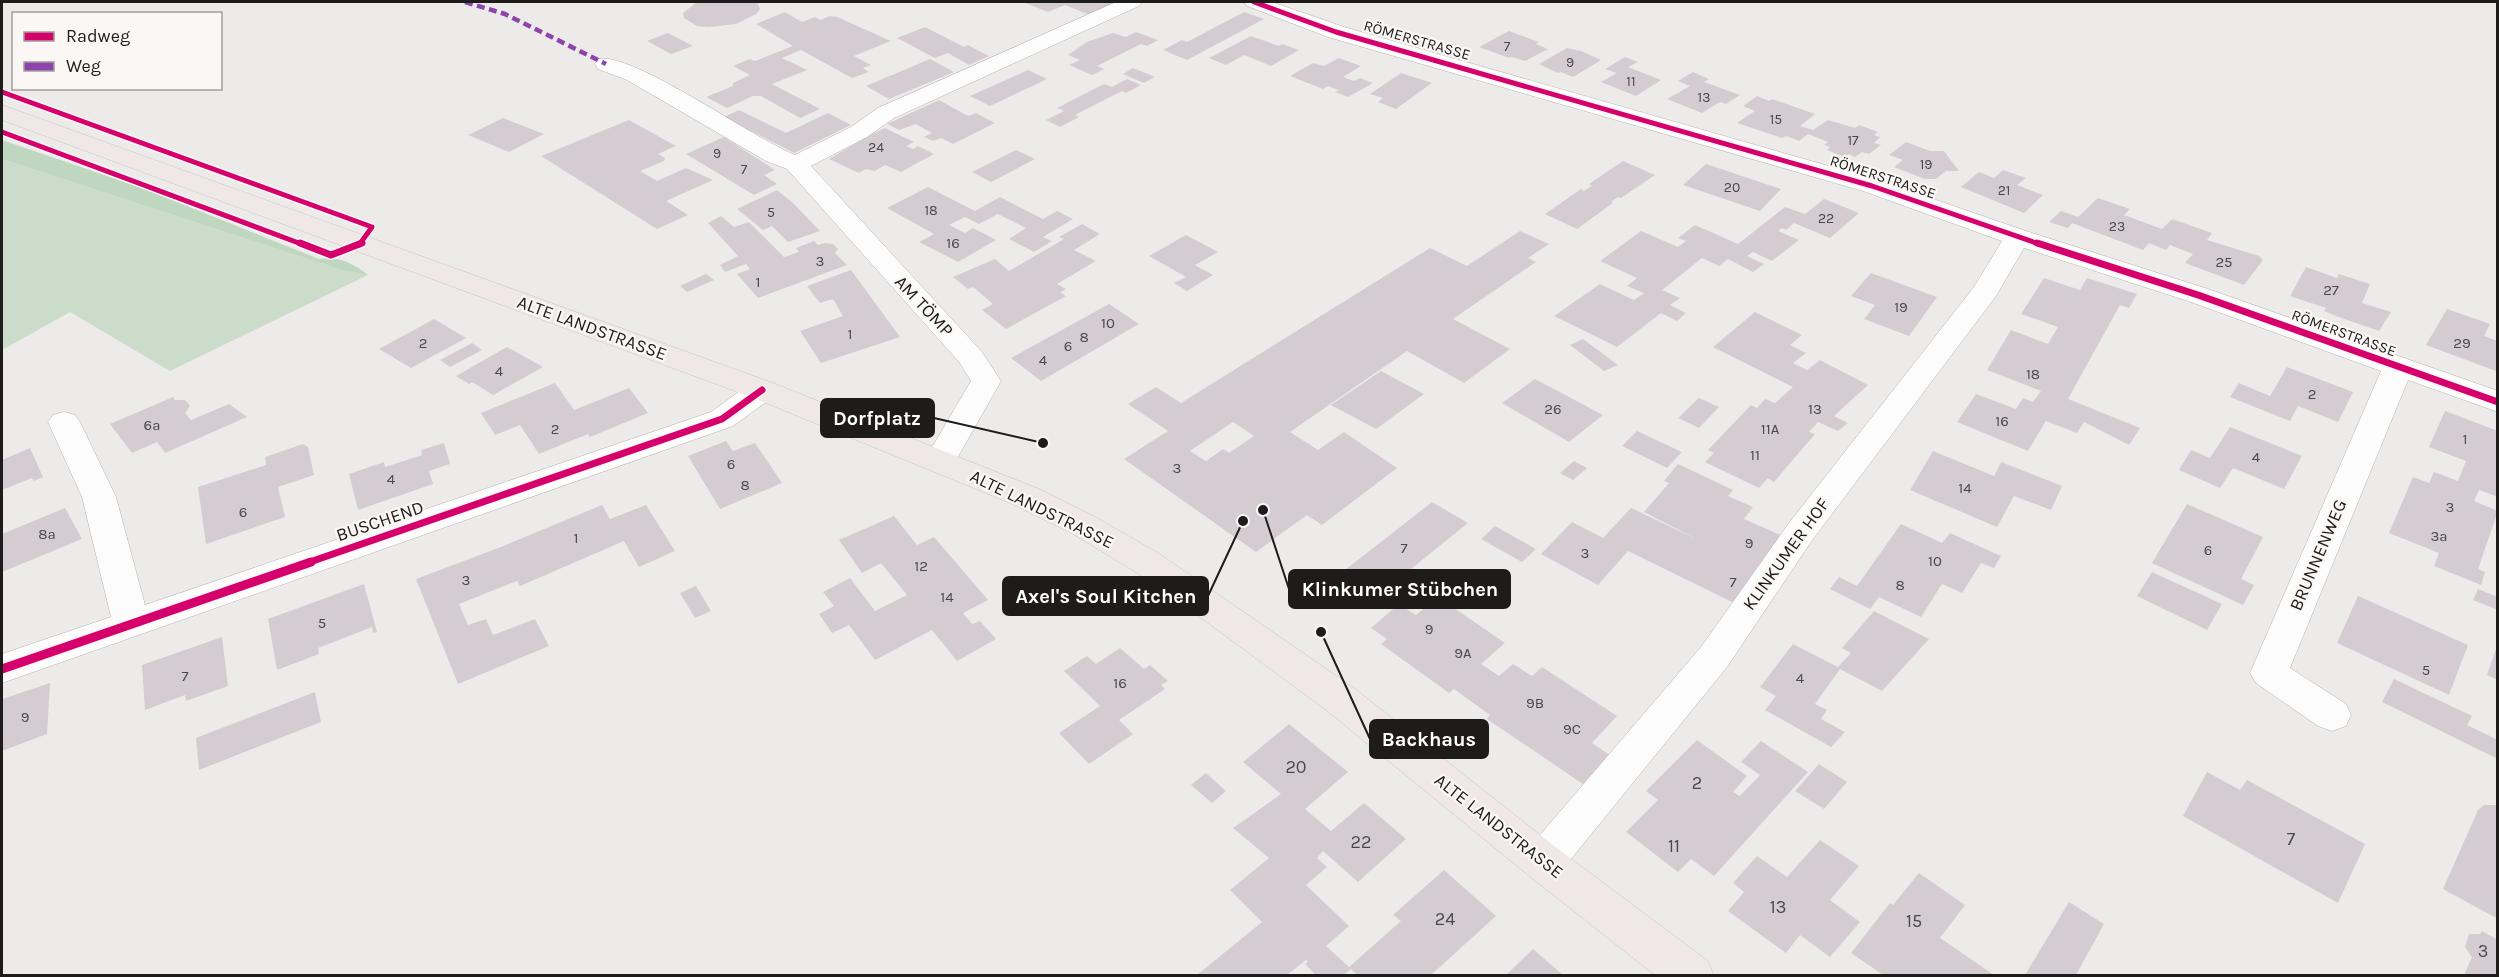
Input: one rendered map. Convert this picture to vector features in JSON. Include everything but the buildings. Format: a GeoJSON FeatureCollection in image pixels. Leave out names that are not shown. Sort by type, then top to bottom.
{"type":"FeatureCollection","features":[{"type":"Feature","properties":{"kind":"main road","name":"ALTE LANDSTRASSE"},"geometry":{"type":"LineString","coordinates":[[2,112],[762,390],[940,461],[1026,497],[1075,521],[1146,562],[1340,699],[1543,862],[1692,975]]}},
{"type":"Feature","properties":{"kind":"street"},"geometry":{"type":"LineString","coordinates":[[796,164],[859,132],[886,113],[1132,2]]}},
{"type":"Feature","properties":{"kind":"street","name":"RÖMERSTRASSE"},"geometry":{"type":"LineString","coordinates":[[1254,2],[1336,32],[1872,186],[2017,237],[2198,295],[2498,402]]}},
{"type":"Feature","properties":{"kind":"street","name":"AM TÖMP"},"geometry":{"type":"LineString","coordinates":[[606,64],[635,75],[775,156],[796,164],[972,358],[986,381],[940,461]]}},
{"type":"Feature","properties":{"kind":"street","name":"KLINKUMER HOF"},"geometry":{"type":"LineString","coordinates":[[1543,862],[1714,657],[1801,531],[1986,290],[2017,237]]}},
{"type":"Feature","properties":{"kind":"street","name":"BRUNNENWEG"},"geometry":{"type":"LineString","coordinates":[[2332,715],[2269,673],[2398,367]]}},
{"type":"Feature","properties":{"kind":"street","name":"BUSCHEND"},"geometry":{"type":"LineString","coordinates":[[2,669],[722,418],[762,390]]}},
{"type":"Feature","properties":{"kind":"street"},"geometry":{"type":"LineString","coordinates":[[64,422],[99,496],[131,623]]}},
{"type":"Feature","properties":{"kind":"green space"},"geometry":{"type":"Polygon","coordinates":[[[2,140],[142,188],[319,259],[345,261],[368,275],[342,270],[2,159],[2,140]]]}},
{"type":"Feature","properties":{"kind":"green space"},"geometry":{"type":"Polygon","coordinates":[[[2,159],[342,270],[368,275],[170,371],[70,312],[2,350],[2,159]]]}},
{"type":"Feature","properties":{"kind":"marked path"},"geometry":{"type":"LineString","coordinates":[[465,2],[505,14],[606,64]]}},
{"type":"Feature","properties":{"kind":"cycle path"},"geometry":{"type":"LineString","coordinates":[[1254,2],[1336,32],[1872,186],[2017,237],[2198,295],[2498,402]]}},
{"type":"Feature","properties":{"kind":"cycle path"},"geometry":{"type":"LineString","coordinates":[[2,92],[372,227],[362,244],[331,255],[2,132]]}},
{"type":"Feature","properties":{"kind":"cycle path"},"geometry":{"type":"LineString","coordinates":[[2,669],[722,419],[762,390]]}},
{"type":"Feature","properties":{"kind":"place","name":"Dorfplatz"},"geometry":{"type":"Point","coordinates":[1043,443]}},
{"type":"Feature","properties":{"kind":"place","name":"Klinkumer Stübchen"},"geometry":{"type":"Point","coordinates":[1263,510]}},
{"type":"Feature","properties":{"kind":"place","name":"Axel's Soul Kitchen"},"geometry":{"type":"Point","coordinates":[1243,521]}},
{"type":"Feature","properties":{"kind":"place","name":"Backhaus"},"geometry":{"type":"Point","coordinates":[1321,632]}}]}
